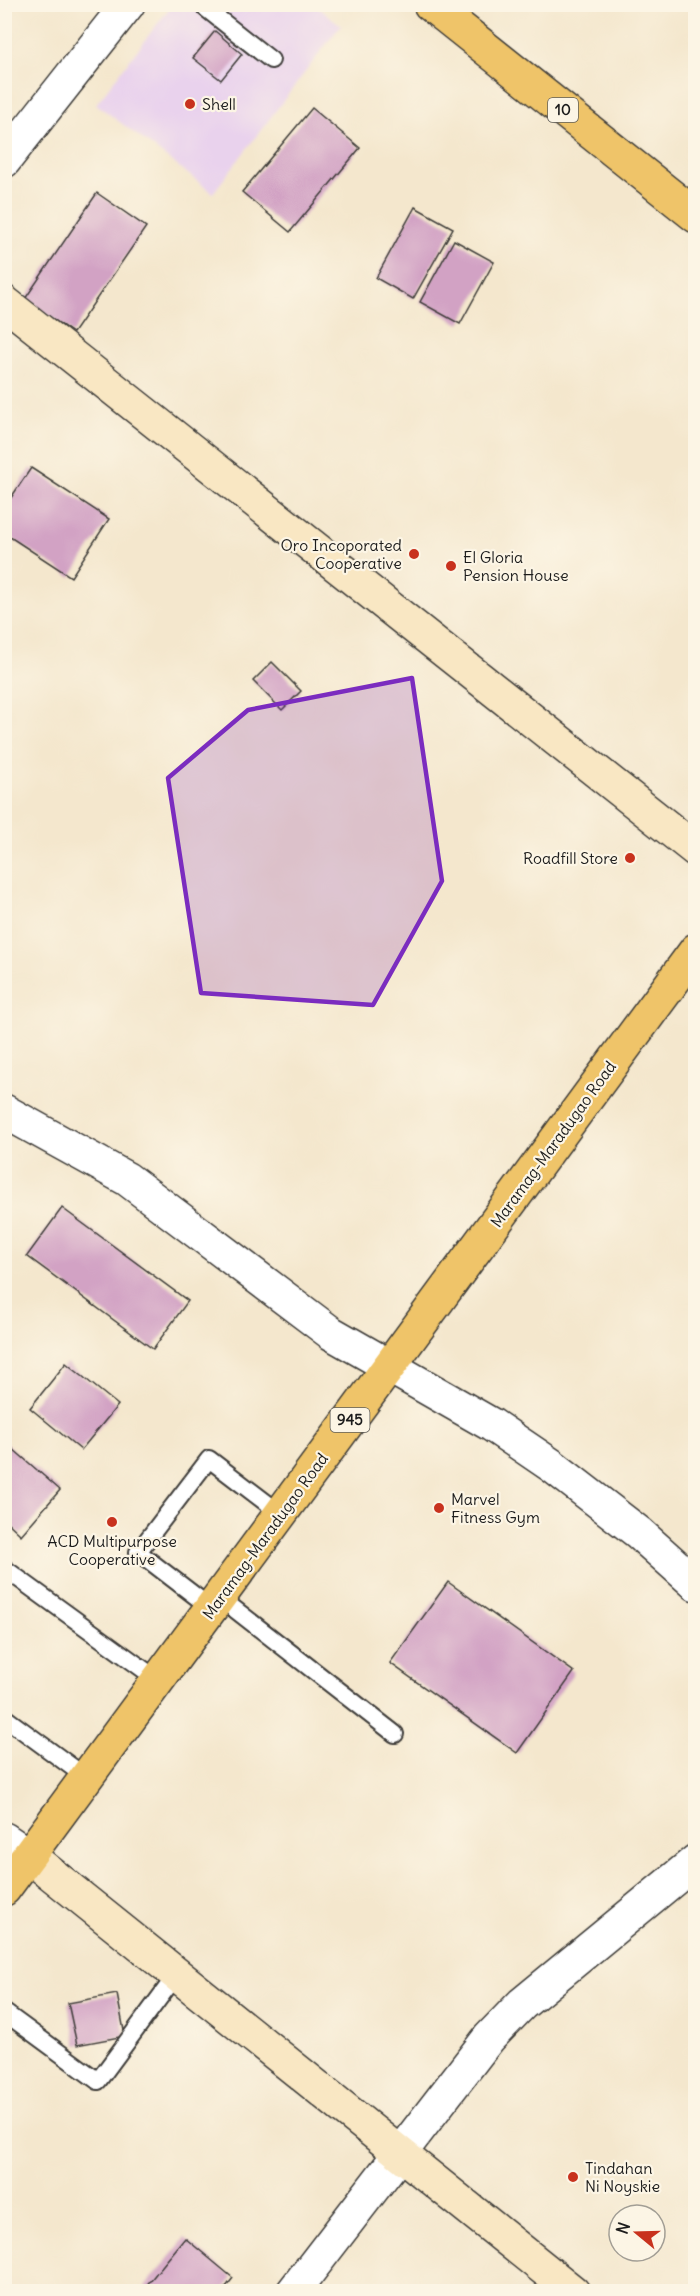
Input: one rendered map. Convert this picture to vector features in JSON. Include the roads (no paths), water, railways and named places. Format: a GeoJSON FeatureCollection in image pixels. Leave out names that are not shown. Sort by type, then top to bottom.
{"type":"FeatureCollection","features":[{"type":"Feature","properties":{"kind":"main road","name":"10"},"geometry":{"type":"LineString","coordinates":[[430,4],[696,216]]}},
{"type":"Feature","properties":{"kind":"main road","name":"Maramag-Maradugao Road"},"geometry":{"type":"LineString","coordinates":[[4,1889],[17,1848],[87,1778],[696,950]]}},
{"type":"Feature","properties":{"kind":"street"},"geometry":{"type":"LineString","coordinates":[[4,161],[128,4]]}},
{"type":"Feature","properties":{"kind":"street"},"geometry":{"type":"LineString","coordinates":[[4,302],[696,850]]}},
{"type":"Feature","properties":{"kind":"street"},"geometry":{"type":"LineString","coordinates":[[4,1111],[127,1179],[331,1333],[492,1425],[551,1465],[639,1533],[696,1584]]}},
{"type":"Feature","properties":{"kind":"street"},"geometry":{"type":"LineString","coordinates":[[17,1848],[573,2292]]}},
{"type":"Feature","properties":{"kind":"street"},"geometry":{"type":"LineString","coordinates":[[293,2292],[399,2151],[489,2038],[522,2004],[696,1861]]}},
{"type":"Feature","properties":{"kind":"lane"},"geometry":{"type":"LineString","coordinates":[[204,8],[271,60]]}},
{"type":"Feature","properties":{"kind":"lane"},"geometry":{"type":"LineString","coordinates":[[280,1514],[208,1459],[138,1552],[215,1603],[395,1734]]}},
{"type":"Feature","properties":{"kind":"lane"},"geometry":{"type":"LineString","coordinates":[[4,1568],[158,1680]]}},
{"type":"Feature","properties":{"kind":"lane"},"geometry":{"type":"LineString","coordinates":[[4,1718],[87,1778]]}},
{"type":"Feature","properties":{"kind":"lane"},"geometry":{"type":"LineString","coordinates":[[4,2012],[98,2080],[177,1974]]}},
{"type":"Feature","properties":{"kind":"place","name":"Shell"},"geometry":{"type":"Point","coordinates":[190,104]}},
{"type":"Feature","properties":{"kind":"place","name":"Oro Incoporated Cooperative"},"geometry":{"type":"Point","coordinates":[414,554]}},
{"type":"Feature","properties":{"kind":"place","name":"El Gloria Pension House"},"geometry":{"type":"Point","coordinates":[451,566]}},
{"type":"Feature","properties":{"kind":"place","name":"Roadfill Store"},"geometry":{"type":"Point","coordinates":[630,858]}},
{"type":"Feature","properties":{"kind":"place","name":"Marvel Fitness Gym"},"geometry":{"type":"Point","coordinates":[439,1508]}},
{"type":"Feature","properties":{"kind":"place","name":"ACD Multipurpose Cooperative"},"geometry":{"type":"Point","coordinates":[112,1522]}},
{"type":"Feature","properties":{"kind":"place","name":"Tindahan Ni Noyskie"},"geometry":{"type":"Point","coordinates":[573,2177]}}]}
